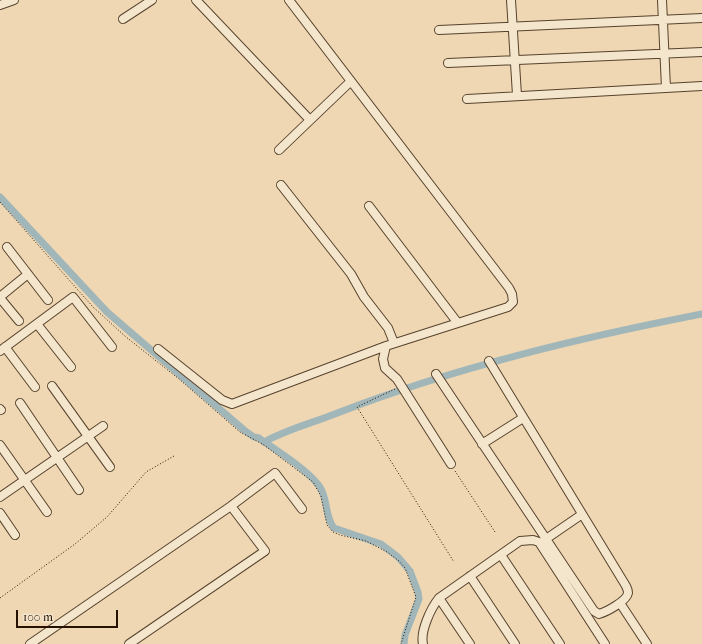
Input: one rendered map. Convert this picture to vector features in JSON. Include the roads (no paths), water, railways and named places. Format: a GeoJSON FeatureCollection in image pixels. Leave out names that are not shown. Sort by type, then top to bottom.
{"type":"FeatureCollection","features":[{"type":"Feature","properties":{"kind":"street"},"geometry":{"type":"LineString","coordinates":[[0,6],[14,0]]}},
{"type":"Feature","properties":{"kind":"street"},"geometry":{"type":"LineString","coordinates":[[123,19],[152,0]]}},
{"type":"Feature","properties":{"kind":"street"},"geometry":{"type":"LineString","coordinates":[[196,0],[310,120]]}},
{"type":"Feature","properties":{"kind":"street"},"geometry":{"type":"LineString","coordinates":[[158,348],[222,400],[232,404],[390,345],[457,322],[508,307],[513,302],[512,294],[289,0]]}},
{"type":"Feature","properties":{"kind":"street"},"geometry":{"type":"LineString","coordinates":[[511,0],[517,95]]}},
{"type":"Feature","properties":{"kind":"street"},"geometry":{"type":"LineString","coordinates":[[662,0],[666,88]]}},
{"type":"Feature","properties":{"kind":"street"},"geometry":{"type":"LineString","coordinates":[[439,30],[513,28],[702,18]]}},
{"type":"Feature","properties":{"kind":"street"},"geometry":{"type":"LineString","coordinates":[[448,63],[702,52]]}},
{"type":"Feature","properties":{"kind":"street"},"geometry":{"type":"LineString","coordinates":[[279,150],[351,81]]}},
{"type":"Feature","properties":{"kind":"street"},"geometry":{"type":"LineString","coordinates":[[466,99],[702,86]]}},
{"type":"Feature","properties":{"kind":"street"},"geometry":{"type":"LineString","coordinates":[[281,184],[351,274],[364,297],[388,328],[390,345],[383,362],[387,370],[397,379],[451,464]]}},
{"type":"Feature","properties":{"kind":"street"},"geometry":{"type":"LineString","coordinates":[[369,206],[457,322]]}},
{"type":"Feature","properties":{"kind":"street"},"geometry":{"type":"LineString","coordinates":[[8,247],[48,300]]}},
{"type":"Feature","properties":{"kind":"street"},"geometry":{"type":"LineString","coordinates":[[19,321],[0,297],[28,274]]}},
{"type":"Feature","properties":{"kind":"street"},"geometry":{"type":"LineString","coordinates":[[35,387],[2,349],[73,297],[112,347]]}},
{"type":"Feature","properties":{"kind":"street"},"geometry":{"type":"LineString","coordinates":[[37,324],[71,367]]}},
{"type":"Feature","properties":{"kind":"street"},"geometry":{"type":"LineString","coordinates":[[436,374],[594,611],[599,614],[605,612],[620,603],[628,593],[626,586],[581,515],[488,361]]}},
{"type":"Feature","properties":{"kind":"street"},"geometry":{"type":"LineString","coordinates":[[52,386],[110,467]]}},
{"type":"Feature","properties":{"kind":"street"},"geometry":{"type":"LineString","coordinates":[[20,403],[79,490]]}},
{"type":"Feature","properties":{"kind":"street"},"geometry":{"type":"LineString","coordinates":[[482,444],[523,418]]}},
{"type":"Feature","properties":{"kind":"street"},"geometry":{"type":"LineString","coordinates":[[0,497],[103,426]]}},
{"type":"Feature","properties":{"kind":"street"},"geometry":{"type":"LineString","coordinates":[[0,445],[47,512]]}},
{"type":"Feature","properties":{"kind":"street"},"geometry":{"type":"LineString","coordinates":[[30,644],[231,506],[275,473],[302,509]]}},
{"type":"Feature","properties":{"kind":"street"},"geometry":{"type":"LineString","coordinates":[[129,644],[264,551],[231,506]]}},
{"type":"Feature","properties":{"kind":"street"},"geometry":{"type":"LineString","coordinates":[[0,513],[15,535]]}},
{"type":"Feature","properties":{"kind":"street"},"geometry":{"type":"LineString","coordinates":[[546,539],[581,515]]}},
{"type":"Feature","properties":{"kind":"street"},"geometry":{"type":"LineString","coordinates":[[423,644],[426,621],[439,598],[520,542],[533,540],[538,542],[606,644]]}},
{"type":"Feature","properties":{"kind":"street"},"geometry":{"type":"LineString","coordinates":[[500,555],[560,644]]}},
{"type":"Feature","properties":{"kind":"street"},"geometry":{"type":"LineString","coordinates":[[470,576],[515,644]]}},
{"type":"Feature","properties":{"kind":"street"},"geometry":{"type":"LineString","coordinates":[[439,598],[470,644]]}},
{"type":"Feature","properties":{"kind":"street"},"geometry":{"type":"LineString","coordinates":[[620,603],[647,644]]}},
{"type":"Feature","properties":{"kind":"waterway"},"geometry":{"type":"LineString","coordinates":[[0,197],[107,312],[244,430],[254,437],[259,438],[310,476],[321,489],[325,499],[329,519],[334,528],[381,544],[398,557],[410,571],[419,599],[405,635],[404,644]]}},
{"type":"Feature","properties":{"kind":"waterway"},"geometry":{"type":"LineString","coordinates":[[264,442],[292,429],[429,381],[519,355],[610,333],[702,314]]}}]}
